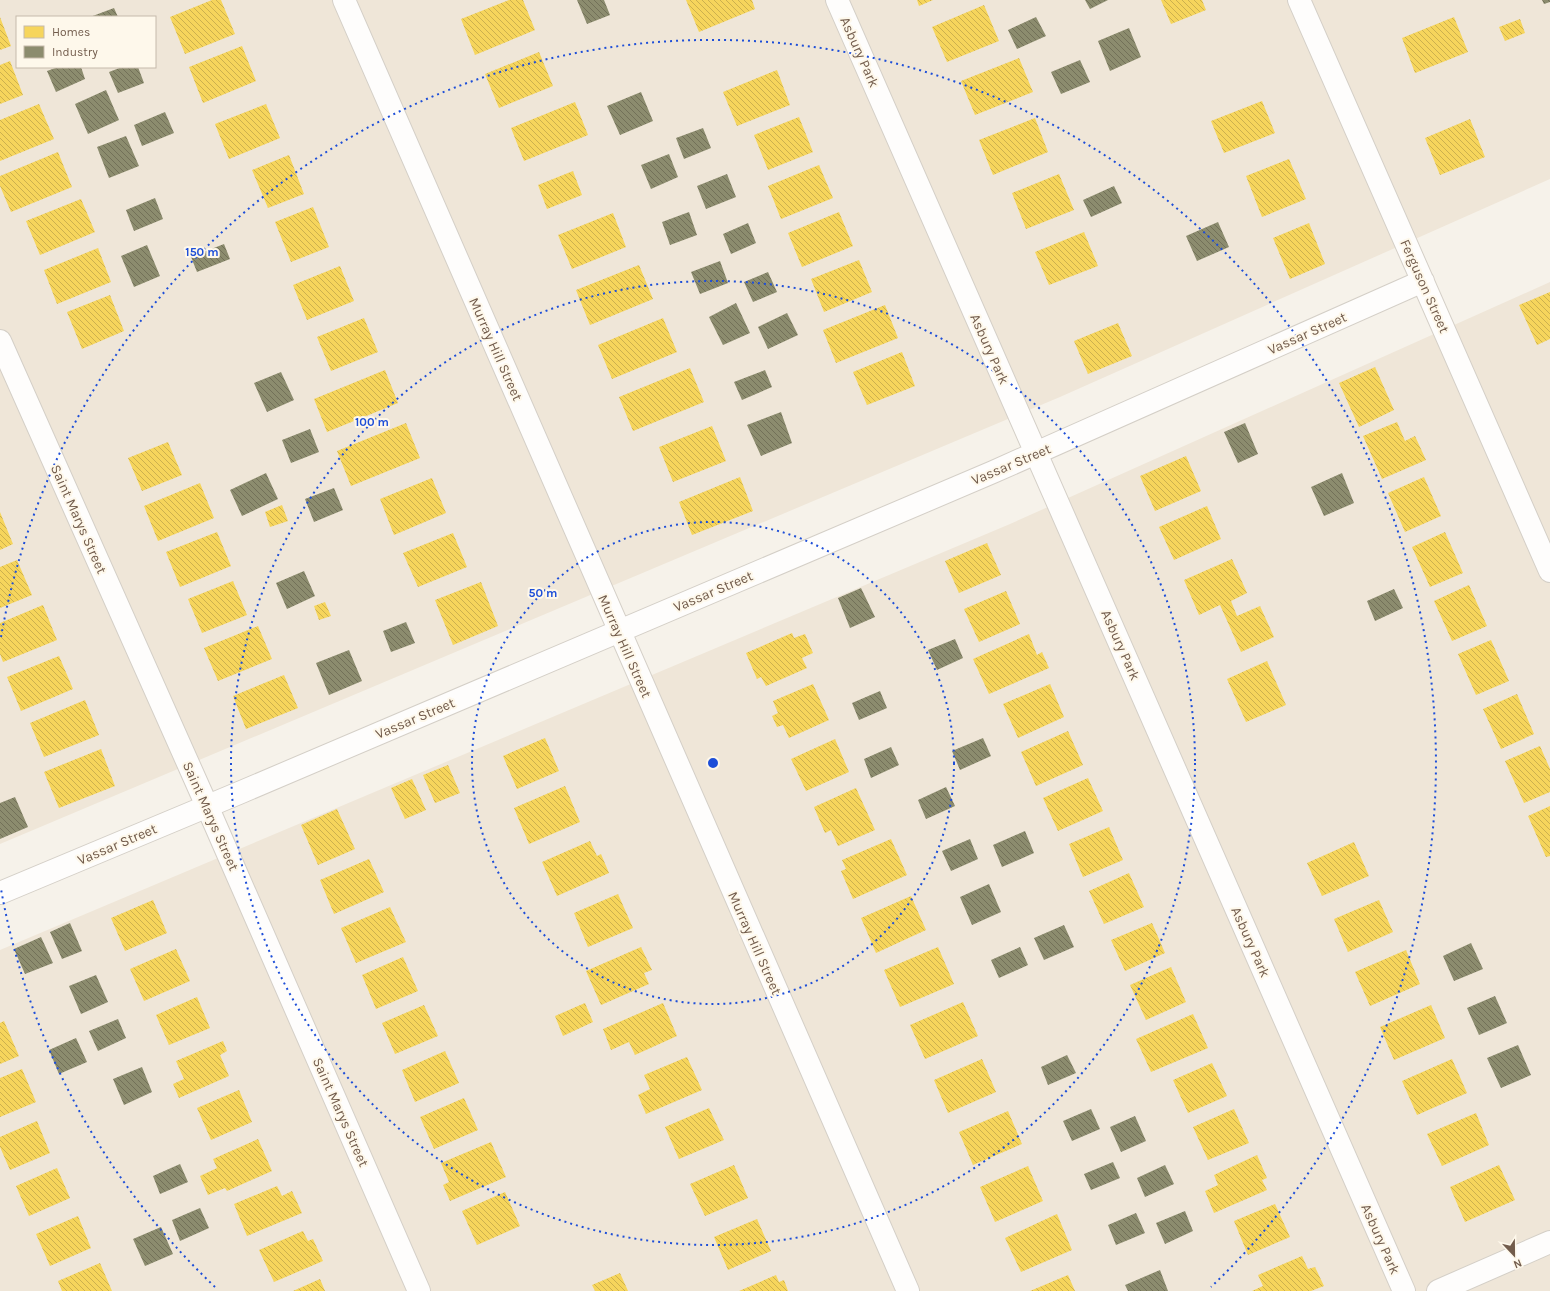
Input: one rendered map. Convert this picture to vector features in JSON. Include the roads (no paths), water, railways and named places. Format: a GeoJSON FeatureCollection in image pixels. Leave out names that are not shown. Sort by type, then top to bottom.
{"type":"FeatureCollection","features":[{"type":"Feature","properties":{"kind":"street","name":"Murray Hill Street"},"geometry":{"type":"LineString","coordinates":[[344,0],[908,1291]]}},
{"type":"Feature","properties":{"kind":"street","name":"Asbury Park"},"geometry":{"type":"LineString","coordinates":[[837,0],[1404,1291]]}},
{"type":"Feature","properties":{"kind":"street","name":"Ferguson Street"},"geometry":{"type":"LineString","coordinates":[[1299,0],[1550,571]]}},
{"type":"Feature","properties":{"kind":"street","name":"Vassar Street"},"geometry":{"type":"LineString","coordinates":[[0,893],[1036,453],[1423,281]]}},
{"type":"Feature","properties":{"kind":"street","name":"Saint Marys Street"},"geometry":{"type":"LineString","coordinates":[[0,341],[207,806],[419,1291]]}},
{"type":"Feature","properties":{"kind":"street"},"geometry":{"type":"LineString","coordinates":[[1438,1291],[1550,1242]]}}]}
